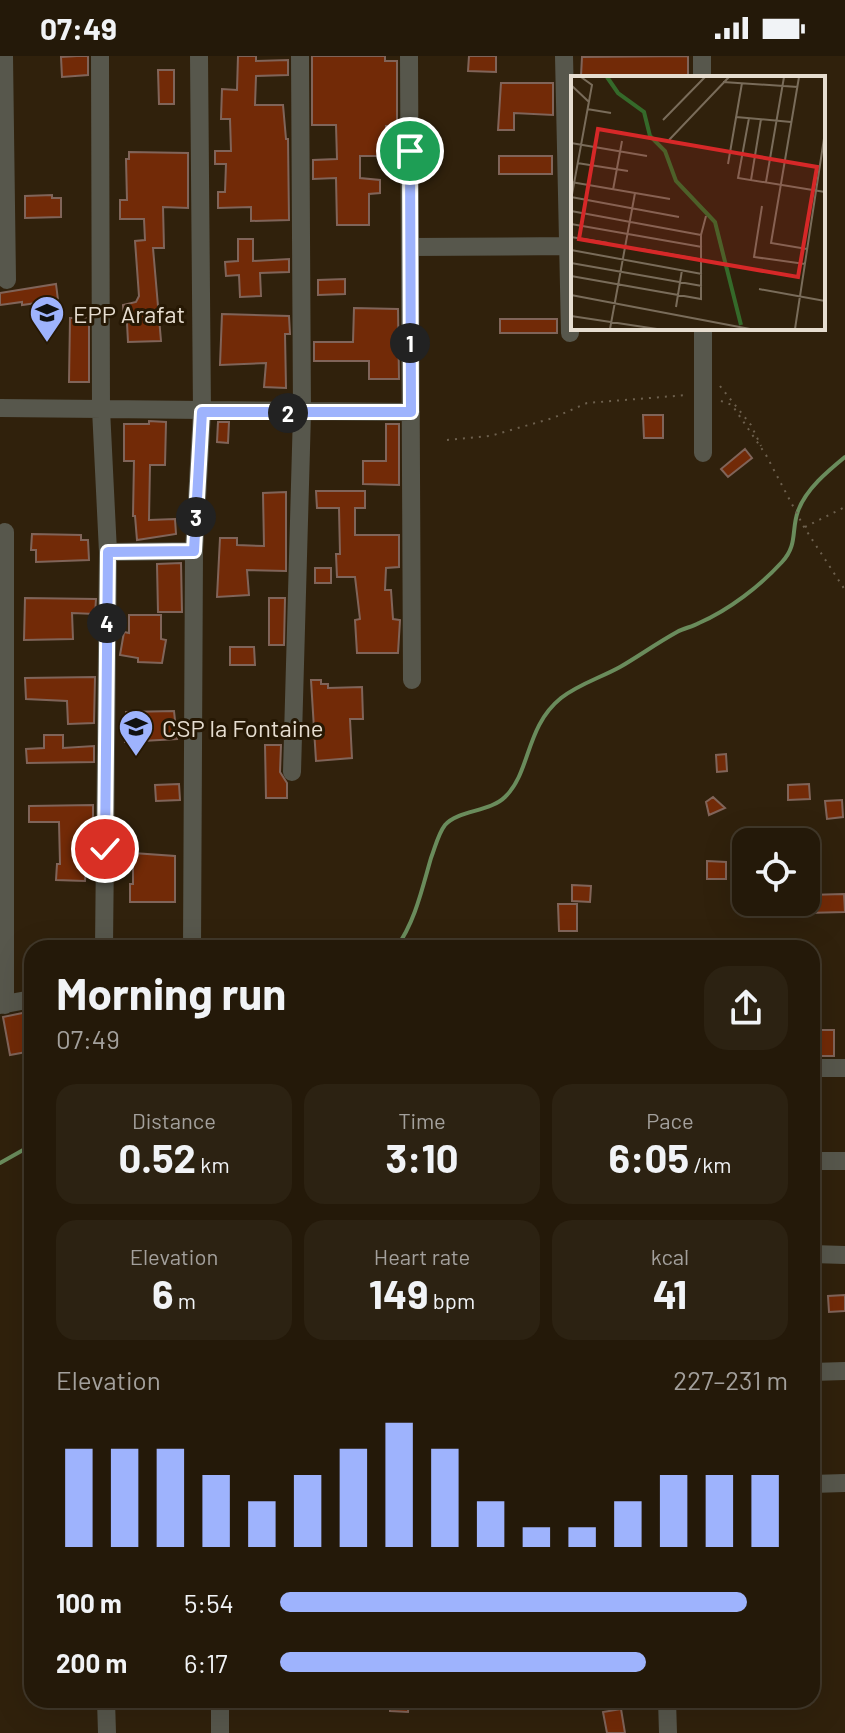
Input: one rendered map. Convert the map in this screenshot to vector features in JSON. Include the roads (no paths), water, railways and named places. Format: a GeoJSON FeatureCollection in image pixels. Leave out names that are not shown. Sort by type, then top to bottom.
{"type":"FeatureCollection","features":[{"type":"Feature","properties":{"kind":"street"},"geometry":{"type":"LineString","coordinates":[[4,56],[7,280]]}},
{"type":"Feature","properties":{"kind":"street"},"geometry":{"type":"LineString","coordinates":[[100,56],[101,409],[108,552],[104,940]]}},
{"type":"Feature","properties":{"kind":"street"},"geometry":{"type":"LineString","coordinates":[[192,940],[194,551],[202,412],[199,56]]}},
{"type":"Feature","properties":{"kind":"street"},"geometry":{"type":"LineString","coordinates":[[292,772],[302,413],[300,56]]}},
{"type":"Feature","properties":{"kind":"street"},"geometry":{"type":"LineString","coordinates":[[409,56],[412,680]]}},
{"type":"Feature","properties":{"kind":"street"},"geometry":{"type":"LineString","coordinates":[[564,56],[570,333]]}},
{"type":"Feature","properties":{"kind":"street"},"geometry":{"type":"LineString","coordinates":[[410,247],[570,246]]}},
{"type":"Feature","properties":{"kind":"street"},"geometry":{"type":"LineString","coordinates":[[703,330],[703,453]]}},
{"type":"Feature","properties":{"kind":"street"},"geometry":{"type":"LineString","coordinates":[[0,408],[411,412]]}},
{"type":"Feature","properties":{"kind":"street"},"geometry":{"type":"LineString","coordinates":[[5,532],[2,1005],[24,1001]]}},
{"type":"Feature","properties":{"kind":"street"},"geometry":{"type":"LineString","coordinates":[[108,552],[194,551]]}},
{"type":"Feature","properties":{"kind":"street"},"geometry":{"type":"LineString","coordinates":[[820,1068],[845,1068]]}},
{"type":"Feature","properties":{"kind":"street"},"geometry":{"type":"LineString","coordinates":[[820,1161],[845,1161]]}},
{"type":"Feature","properties":{"kind":"street"},"geometry":{"type":"LineString","coordinates":[[820,1254],[845,1255]]}},
{"type":"Feature","properties":{"kind":"street"},"geometry":{"type":"LineString","coordinates":[[820,1372],[845,1371]]}},
{"type":"Feature","properties":{"kind":"street"},"geometry":{"type":"LineString","coordinates":[[820,1484],[845,1483]]}},
{"type":"Feature","properties":{"kind":"street"},"geometry":{"type":"LineString","coordinates":[[106,1708],[107,1733]]}},
{"type":"Feature","properties":{"kind":"street"},"geometry":{"type":"LineString","coordinates":[[220,1708],[220,1733]]}},
{"type":"Feature","properties":{"kind":"street"},"geometry":{"type":"LineString","coordinates":[[667,1708],[668,1733]]}},
{"type":"Feature","properties":{"kind":"waterway"},"geometry":{"type":"LineString","coordinates":[[402,940],[445,825],[458,816],[491,806],[505,797],[520,775],[534,735],[549,710],[575,689],[620,667],[677,632],[722,611],[754,588],[787,556],[798,511],[806,495],[845,457]]}},
{"type":"Feature","properties":{"kind":"waterway"},"geometry":{"type":"LineString","coordinates":[[0,1163],[24,1150]]}},
{"type":"Feature","properties":{"kind":"place","name":"EPP Arafat"},"geometry":{"type":"Point","coordinates":[47,344]}},
{"type":"Feature","properties":{"kind":"place","name":"CSP la Fontaine"},"geometry":{"type":"Point","coordinates":[136,758]}}]}
